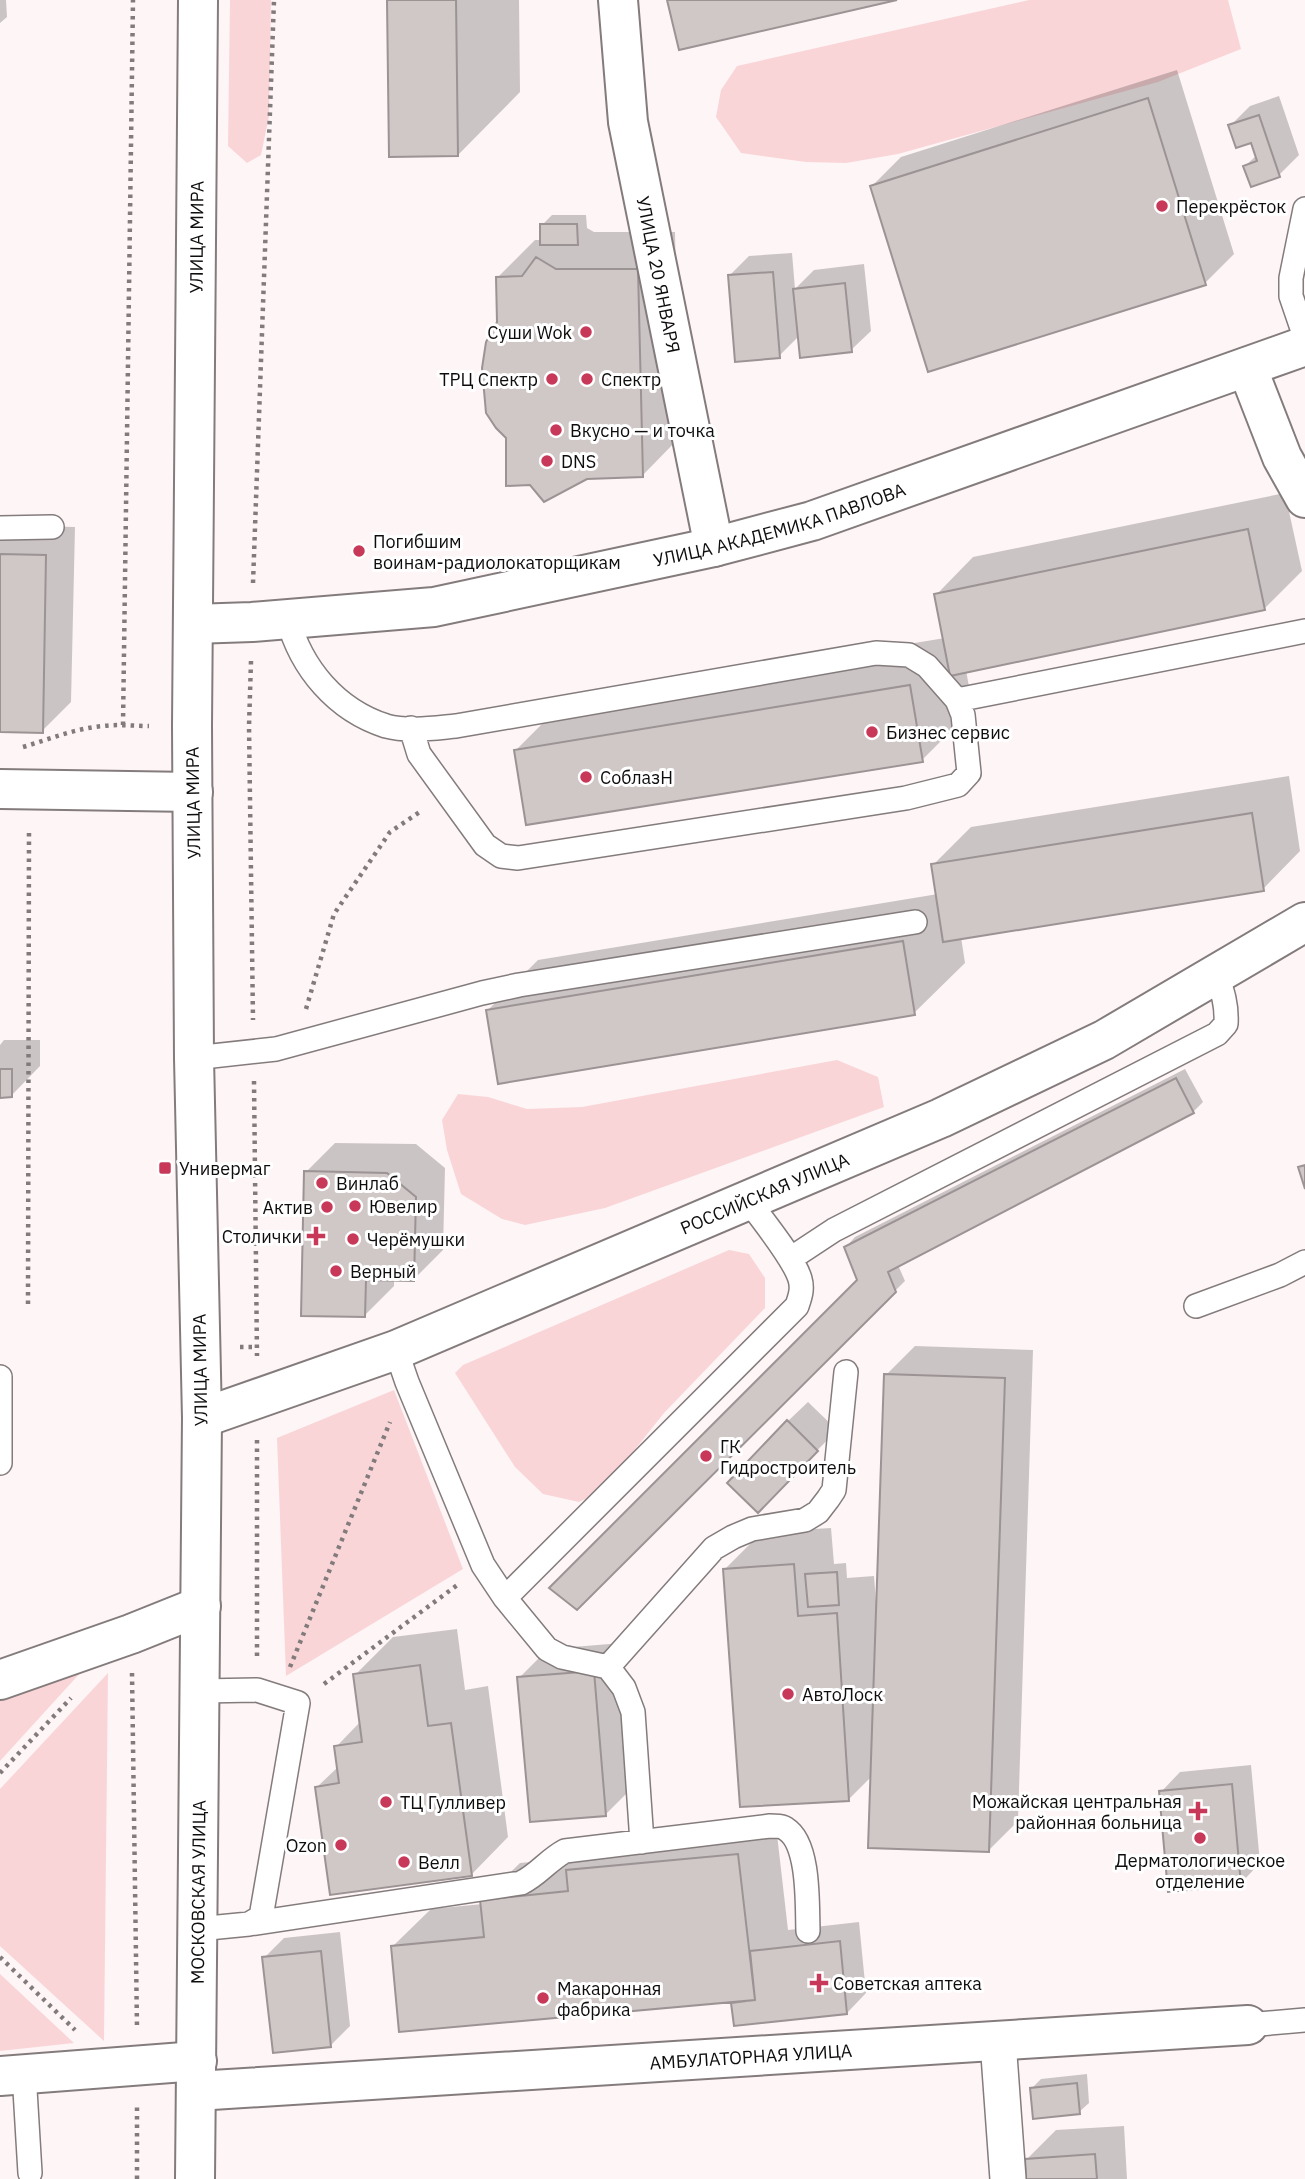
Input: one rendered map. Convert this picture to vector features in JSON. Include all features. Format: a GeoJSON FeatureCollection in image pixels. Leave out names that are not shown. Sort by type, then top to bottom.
{"type":"FeatureCollection","features":[{"type":"Feature","properties":{"kind":"street","name":"УЛИЦА МИРА"},"geometry":{"type":"LineString","coordinates":[[198,0],[193,792],[194,1058],[202,1418],[201,1606]]}},
{"type":"Feature","properties":{"kind":"street","name":"УЛИЦА 20 ЯНВАРЯ"},"geometry":{"type":"LineString","coordinates":[[618,0],[628,122],[714,547]]}},
{"type":"Feature","properties":{"kind":"street","name":"УЛИЦА АКАДЕМИКА ПАВЛОВА"},"geometry":{"type":"LineString","coordinates":[[193,624],[434,607],[714,547],[812,521],[1305,346]]}},
{"type":"Feature","properties":{"kind":"street"},"geometry":{"type":"LineString","coordinates":[[1247,367],[1282,457],[1305,498]]}},
{"type":"Feature","properties":{"kind":"street"},"geometry":{"type":"LineString","coordinates":[[14,789],[193,792]]}},
{"type":"Feature","properties":{"kind":"street","name":"РОССИЙСКАЯ УЛИЦА"},"geometry":{"type":"LineString","coordinates":[[202,1418],[402,1366],[748,1200],[941,1118],[1104,1040],[1305,922]]}},
{"type":"Feature","properties":{"kind":"street"},"geometry":{"type":"LineString","coordinates":[[0,1680],[201,1606]]}},
{"type":"Feature","properties":{"kind":"street","name":"МОСКОВСКАЯ УЛИЦА"},"geometry":{"type":"LineString","coordinates":[[195,2179],[201,1606]]}},
{"type":"Feature","properties":{"kind":"street","name":"АМБУЛАТОРНАЯ УЛИЦА"},"geometry":{"type":"LineString","coordinates":[[12,2074],[125,2066],[197,2076],[998,2040],[1248,2025]]}},
{"type":"Feature","properties":{"kind":"street"},"geometry":{"type":"LineString","coordinates":[[998,2040],[1008,2179]]}},
{"type":"Feature","properties":{"kind":"lane"},"geometry":{"type":"LineString","coordinates":[[1305,209],[1291,278],[1291,296],[1305,337]]}},
{"type":"Feature","properties":{"kind":"lane"},"geometry":{"type":"LineString","coordinates":[[0,528],[52,527]]}},
{"type":"Feature","properties":{"kind":"lane"},"geometry":{"type":"LineString","coordinates":[[288,619],[301,657],[314,676],[330,692],[359,714],[387,726],[411,729],[456,726],[876,653],[909,655],[927,666],[957,700],[963,715],[969,773],[958,785],[906,798],[518,858],[501,856],[485,845],[419,754],[411,729]]}},
{"type":"Feature","properties":{"kind":"lane"},"geometry":{"type":"LineString","coordinates":[[957,700],[1305,631]]}},
{"type":"Feature","properties":{"kind":"lane"},"geometry":{"type":"LineString","coordinates":[[194,1058],[276,1049],[519,985],[915,922]]}},
{"type":"Feature","properties":{"kind":"lane"},"geometry":{"type":"LineString","coordinates":[[790,1259],[842,1226],[1217,1034],[1226,1024],[1227,1011],[1225,996],[1216,974]]}},
{"type":"Feature","properties":{"kind":"lane"},"geometry":{"type":"LineString","coordinates":[[505,1598],[797,1306],[802,1293],[801,1280],[790,1259],[748,1200]]}},
{"type":"Feature","properties":{"kind":"lane"},"geometry":{"type":"LineString","coordinates":[[1196,1306],[1280,1275],[1305,1262]]}},
{"type":"Feature","properties":{"kind":"lane"},"geometry":{"type":"LineString","coordinates":[[402,1366],[483,1565],[505,1598],[547,1649],[562,1657],[608,1667],[624,1688],[633,1712],[642,1842]]}},
{"type":"Feature","properties":{"kind":"lane"},"geometry":{"type":"LineString","coordinates":[[608,1667],[714,1548],[752,1529],[805,1520],[818,1512],[834,1490],[846,1373]]}},
{"type":"Feature","properties":{"kind":"lane"},"geometry":{"type":"LineString","coordinates":[[0,1377],[0,1463]]}},
{"type":"Feature","properties":{"kind":"lane"},"geometry":{"type":"LineString","coordinates":[[201,1691],[278,1697],[261,1917],[249,1924]]}},
{"type":"Feature","properties":{"kind":"lane"},"geometry":{"type":"LineString","coordinates":[[198,1928],[249,1924],[521,1883],[534,1877],[552,1859],[565,1851],[770,1826],[786,1828],[798,1842],[804,1862],[808,1931]]}},
{"type":"Feature","properties":{"kind":"lane","name":"АМБУЛАТОРНАЯ УЛИЦА"},"geometry":{"type":"LineString","coordinates":[[1248,2025],[1305,2020]]}},
{"type":"Feature","properties":{"kind":"lane"},"geometry":{"type":"LineString","coordinates":[[12,2074],[30,2173]]}},
{"type":"Feature","properties":{"kind":"path"},"geometry":{"type":"LineString","coordinates":[[123,726],[133,0]]}},
{"type":"Feature","properties":{"kind":"path"},"geometry":{"type":"LineString","coordinates":[[253,592],[274,0]]}},
{"type":"Feature","properties":{"kind":"path"},"geometry":{"type":"LineString","coordinates":[[251,657],[249,726],[257,1359]]}},
{"type":"Feature","properties":{"kind":"path"},"geometry":{"type":"LineString","coordinates":[[22,748],[60,734],[85,729],[104,726],[149,726]]}},
{"type":"Feature","properties":{"kind":"path"},"geometry":{"type":"LineString","coordinates":[[14,789],[28,1304]]}},
{"type":"Feature","properties":{"kind":"path"},"geometry":{"type":"LineString","coordinates":[[296,1044],[334,914],[390,832],[448,793]]}},
{"type":"Feature","properties":{"kind":"path"},"geometry":{"type":"LineString","coordinates":[[278,1697],[402,1366]]}},
{"type":"Feature","properties":{"kind":"path"},"geometry":{"type":"LineString","coordinates":[[257,1432],[278,1697]]}},
{"type":"Feature","properties":{"kind":"path"},"geometry":{"type":"LineString","coordinates":[[278,1697],[483,1565]]}},
{"type":"Feature","properties":{"kind":"path"},"geometry":{"type":"LineString","coordinates":[[131,1634],[125,2066],[137,2179]]}},
{"type":"Feature","properties":{"kind":"path"},"geometry":{"type":"LineString","coordinates":[[0,1773],[75,1694]]}},
{"type":"Feature","properties":{"kind":"path"},"geometry":{"type":"LineString","coordinates":[[0,1957],[125,2066]]}},
{"type":"Feature","properties":{"kind":"shaded area"},"geometry":{"type":"Polygon","coordinates":[[[230,0],[271,0],[269,116],[261,155],[247,163],[228,146],[230,0]]]}},
{"type":"Feature","properties":{"kind":"shaded area"},"geometry":{"type":"Polygon","coordinates":[[[1029,0],[1228,0],[1241,49],[1158,82],[898,154],[846,163],[806,162],[741,153],[716,117],[721,90],[737,66],[1029,0]]]}},
{"type":"Feature","properties":{"kind":"shaded area"},"geometry":{"type":"Polygon","coordinates":[[[837,1060],[878,1077],[884,1107],[605,1208],[525,1225],[502,1219],[461,1194],[447,1150],[442,1120],[458,1094],[488,1097],[527,1109],[582,1107],[837,1060]]]}},
{"type":"Feature","properties":{"kind":"shaded area"},"geometry":{"type":"Polygon","coordinates":[[[729,1250],[749,1254],[765,1278],[765,1308],[664,1413],[601,1492],[579,1502],[543,1494],[515,1467],[455,1373],[463,1365],[729,1250]]]}},
{"type":"Feature","properties":{"kind":"shaded area"},"geometry":{"type":"Polygon","coordinates":[[[394,1390],[463,1569],[286,1676],[277,1438],[394,1390]]]}},
{"type":"Feature","properties":{"kind":"shaded area"},"geometry":{"type":"Polygon","coordinates":[[[92,1660],[0,1761],[0,1692],[92,1660]]]}},
{"type":"Feature","properties":{"kind":"shaded area"},"geometry":{"type":"Polygon","coordinates":[[[108,1673],[104,2041],[0,1946],[0,1789],[108,1673]]]}},
{"type":"Feature","properties":{"kind":"shaded area"},"geometry":{"type":"Polygon","coordinates":[[[0,1974],[74,2043],[0,2051],[0,1974]]]}},
{"type":"Feature","properties":{"kind":"building"},"geometry":{"type":"Polygon","coordinates":[[[387,0],[456,0],[458,156],[389,157],[387,0]]]}},
{"type":"Feature","properties":{"kind":"building"},"geometry":{"type":"Polygon","coordinates":[[[667,0],[897,0],[679,50],[667,0]]]}},
{"type":"Feature","properties":{"kind":"building"},"geometry":{"type":"Polygon","coordinates":[[[1148,98],[1206,285],[928,372],[870,186],[1148,98]]]}},
{"type":"Feature","properties":{"kind":"building"},"geometry":{"type":"Polygon","coordinates":[[[1259,115],[1280,177],[1251,187],[1243,166],[1257,161],[1251,143],[1236,148],[1228,125],[1259,115]]]}},
{"type":"Feature","properties":{"kind":"building"},"geometry":{"type":"Polygon","coordinates":[[[540,224],[577,224],[578,245],[540,245],[540,224]]]}},
{"type":"Feature","properties":{"kind":"building"},"geometry":{"type":"Polygon","coordinates":[[[536,257],[556,269],[638,269],[643,477],[587,479],[544,502],[530,485],[506,486],[506,438],[486,413],[482,368],[486,342],[497,322],[496,277],[522,276],[536,257]]]}},
{"type":"Feature","properties":{"kind":"building"},"geometry":{"type":"Polygon","coordinates":[[[773,272],[780,358],[735,362],[728,275],[773,272]]]}},
{"type":"Feature","properties":{"kind":"building"},"geometry":{"type":"Polygon","coordinates":[[[845,283],[852,352],[800,358],[793,289],[845,283]]]}},
{"type":"Feature","properties":{"kind":"building"},"geometry":{"type":"Polygon","coordinates":[[[1248,529],[1265,610],[950,676],[934,594],[1248,529]]]}},
{"type":"Feature","properties":{"kind":"building"},"geometry":{"type":"Polygon","coordinates":[[[0,554],[46,555],[43,733],[0,732],[0,554]]]}},
{"type":"Feature","properties":{"kind":"building"},"geometry":{"type":"Polygon","coordinates":[[[910,685],[923,762],[526,825],[514,750],[910,685]]]}},
{"type":"Feature","properties":{"kind":"building"},"geometry":{"type":"Polygon","coordinates":[[[1252,813],[1264,891],[943,942],[931,864],[1252,813]]]}},
{"type":"Feature","properties":{"kind":"building"},"geometry":{"type":"Polygon","coordinates":[[[903,941],[915,1015],[498,1084],[486,1010],[903,941]]]}},
{"type":"Feature","properties":{"kind":"building"},"geometry":{"type":"Polygon","coordinates":[[[0,1069],[12,1069],[12,1097],[0,1098],[0,1069]]]}},
{"type":"Feature","properties":{"kind":"building","name":"ГК Гидростроитель"},"geometry":{"type":"Polygon","coordinates":[[[1176,1078],[1194,1113],[888,1272],[896,1292],[577,1610],[549,1588],[857,1280],[844,1247],[1176,1078]]]}},
{"type":"Feature","properties":{"kind":"building"},"geometry":{"type":"Polygon","coordinates":[[[1305,1165],[1305,1189],[1298,1167],[1305,1165]]]}},
{"type":"Feature","properties":{"kind":"building"},"geometry":{"type":"Polygon","coordinates":[[[304,1171],[387,1173],[416,1197],[414,1281],[366,1280],[365,1317],[301,1316],[304,1171]]]}},
{"type":"Feature","properties":{"kind":"building"},"geometry":{"type":"Polygon","coordinates":[[[884,1374],[1005,1378],[989,1852],[868,1848],[884,1374]]]}},
{"type":"Feature","properties":{"kind":"building"},"geometry":{"type":"Polygon","coordinates":[[[787,1420],[818,1451],[758,1513],[727,1483],[787,1420]]]}},
{"type":"Feature","properties":{"kind":"building"},"geometry":{"type":"Polygon","coordinates":[[[794,1564],[798,1616],[837,1613],[849,1801],[740,1807],[723,1569],[794,1564]]]}},
{"type":"Feature","properties":{"kind":"building"},"geometry":{"type":"Polygon","coordinates":[[[837,1572],[839,1605],[808,1607],[805,1574],[837,1572]]]}},
{"type":"Feature","properties":{"kind":"building"},"geometry":{"type":"Polygon","coordinates":[[[420,1665],[428,1726],[451,1723],[472,1876],[330,1895],[315,1787],[339,1783],[334,1746],[362,1742],[353,1674],[420,1665]]]}},
{"type":"Feature","properties":{"kind":"building"},"geometry":{"type":"Polygon","coordinates":[[[594,1671],[606,1816],[530,1822],[517,1677],[594,1671]]]}},
{"type":"Feature","properties":{"kind":"building","name":"Дерматологическое отделение"},"geometry":{"type":"Polygon","coordinates":[[[1232,1784],[1241,1885],[1168,1892],[1159,1791],[1232,1784]]]}},
{"type":"Feature","properties":{"kind":"building"},"geometry":{"type":"Polygon","coordinates":[[[738,1854],[755,2000],[399,2032],[391,1946],[484,1937],[480,1900],[568,1891],[566,1870],[738,1854]]]}},
{"type":"Feature","properties":{"kind":"building"},"geometry":{"type":"Polygon","coordinates":[[[840,1941],[847,2014],[734,2026],[731,2003],[755,2000],[750,1951],[840,1941]]]}},
{"type":"Feature","properties":{"kind":"building"},"geometry":{"type":"Polygon","coordinates":[[[321,1951],[331,2047],[273,2053],[262,1957],[321,1951]]]}},
{"type":"Feature","properties":{"kind":"building"},"geometry":{"type":"Polygon","coordinates":[[[1077,2083],[1080,2114],[1033,2119],[1030,2088],[1077,2083]]]}},
{"type":"Feature","properties":{"kind":"building"},"geometry":{"type":"Polygon","coordinates":[[[1095,2154],[1097,2179],[1026,2179],[1025,2159],[1095,2154]]]}},
{"type":"Feature","properties":{"kind":"place","name":"Перекрёсток"},"geometry":{"type":"Point","coordinates":[1162,206]}},
{"type":"Feature","properties":{"kind":"place","name":"Суши Wok"},"geometry":{"type":"Point","coordinates":[586,332]}},
{"type":"Feature","properties":{"kind":"place","name":"ТРЦ Спектр"},"geometry":{"type":"Point","coordinates":[552,379]}},
{"type":"Feature","properties":{"kind":"place","name":"Спектр"},"geometry":{"type":"Point","coordinates":[587,379]}},
{"type":"Feature","properties":{"kind":"place","name":"Вкусно — и точка"},"geometry":{"type":"Point","coordinates":[556,430]}},
{"type":"Feature","properties":{"kind":"place","name":"DNS"},"geometry":{"type":"Point","coordinates":[547,461]}},
{"type":"Feature","properties":{"kind":"place","name":"Погибшим воинам-радиолокаторщикам"},"geometry":{"type":"Point","coordinates":[359,551]}},
{"type":"Feature","properties":{"kind":"place","name":"Бизнес сервис"},"geometry":{"type":"Point","coordinates":[872,732]}},
{"type":"Feature","properties":{"kind":"place","name":"СоблазН"},"geometry":{"type":"Point","coordinates":[586,777]}},
{"type":"Feature","properties":{"kind":"place","name":"Универмаг"},"geometry":{"type":"Point","coordinates":[165,1168]}},
{"type":"Feature","properties":{"kind":"place","name":"Винлаб"},"geometry":{"type":"Point","coordinates":[322,1183]}},
{"type":"Feature","properties":{"kind":"place","name":"Ювелир"},"geometry":{"type":"Point","coordinates":[355,1206]}},
{"type":"Feature","properties":{"kind":"place","name":"Актив"},"geometry":{"type":"Point","coordinates":[327,1207]}},
{"type":"Feature","properties":{"kind":"place","name":"Столички"},"geometry":{"type":"Point","coordinates":[316,1236]}},
{"type":"Feature","properties":{"kind":"place","name":"Черёмушки"},"geometry":{"type":"Point","coordinates":[353,1239]}},
{"type":"Feature","properties":{"kind":"place","name":"Верный"},"geometry":{"type":"Point","coordinates":[336,1271]}},
{"type":"Feature","properties":{"kind":"place","name":"ГК Гидростроитель"},"geometry":{"type":"Point","coordinates":[706,1456]}},
{"type":"Feature","properties":{"kind":"place","name":"АвтоЛоск"},"geometry":{"type":"Point","coordinates":[788,1694]}},
{"type":"Feature","properties":{"kind":"place","name":"ТЦ Гулливер"},"geometry":{"type":"Point","coordinates":[386,1802]}},
{"type":"Feature","properties":{"kind":"place","name":"Можайская центральная районная больница"},"geometry":{"type":"Point","coordinates":[1198,1811]}},
{"type":"Feature","properties":{"kind":"place","name":"Дерматологическое отделение"},"geometry":{"type":"Point","coordinates":[1200,1838]}},
{"type":"Feature","properties":{"kind":"place","name":"Ozon"},"geometry":{"type":"Point","coordinates":[341,1845]}},
{"type":"Feature","properties":{"kind":"place","name":"Велл"},"geometry":{"type":"Point","coordinates":[404,1862]}},
{"type":"Feature","properties":{"kind":"place","name":"Советская аптека"},"geometry":{"type":"Point","coordinates":[819,1983]}},
{"type":"Feature","properties":{"kind":"place","name":"Макаронная фабрика"},"geometry":{"type":"Point","coordinates":[543,1998]}}]}
